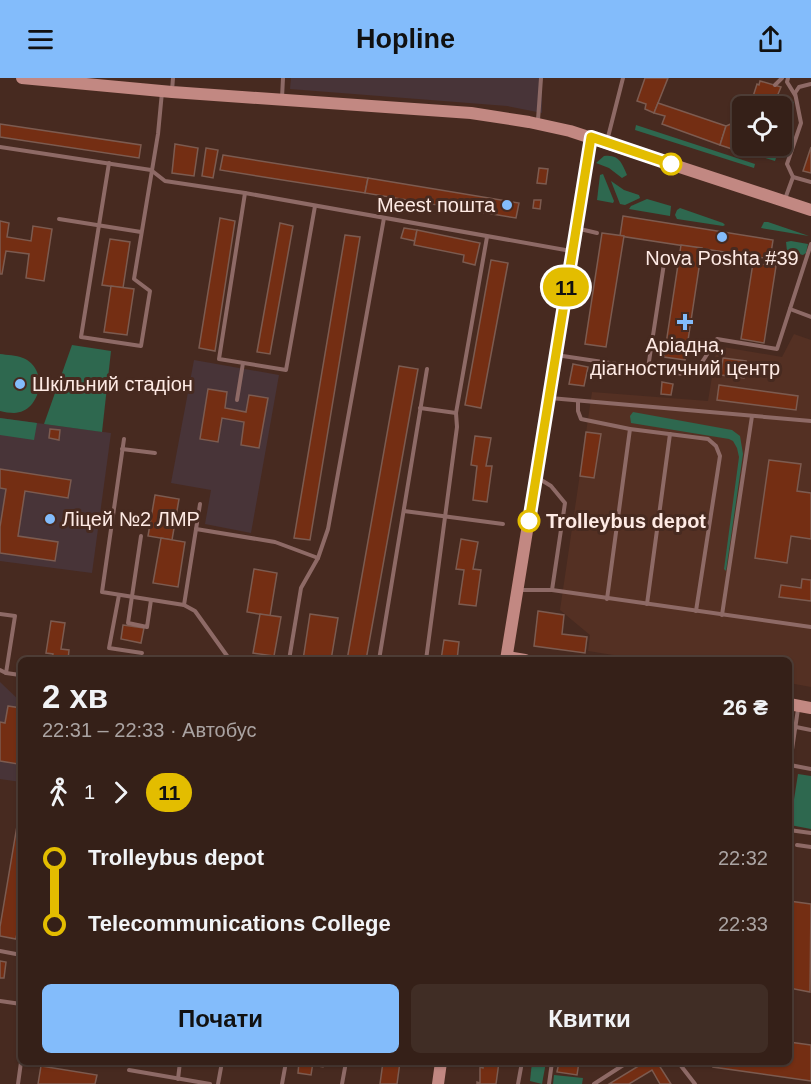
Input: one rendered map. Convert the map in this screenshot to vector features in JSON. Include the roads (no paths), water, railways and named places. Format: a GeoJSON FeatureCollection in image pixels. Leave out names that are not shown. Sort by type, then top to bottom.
{"type":"FeatureCollection","features":[{"type":"Feature","properties":{"kind":"main road"},"geometry":{"type":"LineString","coordinates":[[22,78],[471,113],[538,124],[591,137],[811,210]]}},
{"type":"Feature","properties":{"kind":"main road"},"geometry":{"type":"LineString","coordinates":[[507,657],[591,137]]}},
{"type":"Feature","properties":{"kind":"main road"},"geometry":{"type":"LineString","coordinates":[[438,1084],[441,1065]]}},
{"type":"Feature","properties":{"kind":"lane"},"geometry":{"type":"LineString","coordinates":[[109,163],[81,338],[141,346],[150,291],[134,279],[158,134],[167,91],[173,78]]}},
{"type":"Feature","properties":{"kind":"lane"},"geometry":{"type":"LineString","coordinates":[[282,99],[283,78]]}},
{"type":"Feature","properties":{"kind":"lane"},"geometry":{"type":"LineString","coordinates":[[538,124],[541,78]]}},
{"type":"Feature","properties":{"kind":"lane"},"geometry":{"type":"LineString","coordinates":[[606,142],[623,78]]}},
{"type":"Feature","properties":{"kind":"lane"},"geometry":{"type":"LineString","coordinates":[[776,86],[782,78]]}},
{"type":"Feature","properties":{"kind":"lane"},"geometry":{"type":"LineString","coordinates":[[785,201],[793,177],[788,164],[801,119],[788,78]]}},
{"type":"Feature","properties":{"kind":"lane"},"geometry":{"type":"LineString","coordinates":[[795,96],[799,87],[811,84]]}},
{"type":"Feature","properties":{"kind":"lane"},"geometry":{"type":"LineString","coordinates":[[0,147],[152,170],[165,181],[572,251]]}},
{"type":"Feature","properties":{"kind":"lane"},"geometry":{"type":"LineString","coordinates":[[793,177],[811,182]]}},
{"type":"Feature","properties":{"kind":"lane"},"geometry":{"type":"LineString","coordinates":[[245,193],[219,359],[286,370],[315,206]]}},
{"type":"Feature","properties":{"kind":"lane"},"geometry":{"type":"LineString","coordinates":[[59,219],[141,232]]}},
{"type":"Feature","properties":{"kind":"lane"},"geometry":{"type":"LineString","coordinates":[[290,657],[301,588],[318,558],[328,529],[384,219]]}},
{"type":"Feature","properties":{"kind":"lane"},"geometry":{"type":"LineString","coordinates":[[576,229],[597,233]]}},
{"type":"Feature","properties":{"kind":"lane"},"geometry":{"type":"LineString","coordinates":[[426,657],[457,427],[456,413],[487,237]]}},
{"type":"Feature","properties":{"kind":"lane"},"geometry":{"type":"LineString","coordinates":[[556,355],[690,375],[694,373],[717,339],[777,349],[811,244]]}},
{"type":"Feature","properties":{"kind":"lane"},"geometry":{"type":"LineString","coordinates":[[648,254],[665,257],[648,368]]}},
{"type":"Feature","properties":{"kind":"lane"},"geometry":{"type":"LineString","coordinates":[[789,309],[811,317]]}},
{"type":"Feature","properties":{"kind":"lane"},"geometry":{"type":"LineString","coordinates":[[237,400],[243,363]]}},
{"type":"Feature","properties":{"kind":"lane"},"geometry":{"type":"LineString","coordinates":[[380,657],[427,369]]}},
{"type":"Feature","properties":{"kind":"lane"},"geometry":{"type":"LineString","coordinates":[[549,398],[811,421]]}},
{"type":"Feature","properties":{"kind":"lane"},"geometry":{"type":"LineString","coordinates":[[578,401],[581,419],[630,429],[708,439],[716,446],[720,456],[696,611]]}},
{"type":"Feature","properties":{"kind":"lane"},"geometry":{"type":"LineString","coordinates":[[420,408],[456,413]]}},
{"type":"Feature","properties":{"kind":"lane"},"geometry":{"type":"LineString","coordinates":[[722,615],[752,416]]}},
{"type":"Feature","properties":{"kind":"lane"},"geometry":{"type":"LineString","coordinates":[[607,599],[630,429]]}},
{"type":"Feature","properties":{"kind":"lane"},"geometry":{"type":"LineString","coordinates":[[647,604],[670,434]]}},
{"type":"Feature","properties":{"kind":"lane"},"geometry":{"type":"LineString","coordinates":[[124,439],[102,592],[184,605],[195,611],[228,657]]}},
{"type":"Feature","properties":{"kind":"lane"},"geometry":{"type":"LineString","coordinates":[[122,449],[155,453]]}},
{"type":"Feature","properties":{"kind":"lane"},"geometry":{"type":"LineString","coordinates":[[536,477],[551,486],[565,503],[552,590]]}},
{"type":"Feature","properties":{"kind":"lane"},"geometry":{"type":"LineString","coordinates":[[184,605],[200,504]]}},
{"type":"Feature","properties":{"kind":"lane"},"geometry":{"type":"LineString","coordinates":[[404,511],[503,524]]}},
{"type":"Feature","properties":{"kind":"lane"},"geometry":{"type":"LineString","coordinates":[[196,529],[275,542],[318,558]]}},
{"type":"Feature","properties":{"kind":"lane"},"geometry":{"type":"LineString","coordinates":[[141,536],[128,623],[147,627],[152,600]]}},
{"type":"Feature","properties":{"kind":"lane"},"geometry":{"type":"LineString","coordinates":[[518,590],[552,590],[811,627]]}},
{"type":"Feature","properties":{"kind":"lane"},"geometry":{"type":"LineString","coordinates":[[119,595],[109,648],[142,653]]}},
{"type":"Feature","properties":{"kind":"lane"},"geometry":{"type":"LineString","coordinates":[[0,614],[15,616],[6,673]]}},
{"type":"Feature","properties":{"kind":"lane"},"geometry":{"type":"LineString","coordinates":[[0,670],[18,675]]}},
{"type":"Feature","properties":{"kind":"lane"},"geometry":{"type":"LineString","coordinates":[[792,752],[800,706]]}},
{"type":"Feature","properties":{"kind":"lane"},"geometry":{"type":"LineString","coordinates":[[796,727],[811,730]]}},
{"type":"Feature","properties":{"kind":"lane"},"geometry":{"type":"LineString","coordinates":[[792,765],[811,769]]}},
{"type":"Feature","properties":{"kind":"lane"},"geometry":{"type":"LineString","coordinates":[[792,830],[811,833]]}},
{"type":"Feature","properties":{"kind":"lane"},"geometry":{"type":"LineString","coordinates":[[797,845],[811,848]]}},
{"type":"Feature","properties":{"kind":"lane"},"geometry":{"type":"LineString","coordinates":[[0,951],[18,954]]}},
{"type":"Feature","properties":{"kind":"lane"},"geometry":{"type":"LineString","coordinates":[[0,1000],[18,1003]]}},
{"type":"Feature","properties":{"kind":"lane"},"geometry":{"type":"LineString","coordinates":[[18,1084],[21,1065]]}},
{"type":"Feature","properties":{"kind":"lane"},"geometry":{"type":"LineString","coordinates":[[178,1079],[180,1065]]}},
{"type":"Feature","properties":{"kind":"lane"},"geometry":{"type":"LineString","coordinates":[[218,1084],[221,1065]]}},
{"type":"Feature","properties":{"kind":"lane"},"geometry":{"type":"LineString","coordinates":[[282,1084],[285,1065]]}},
{"type":"Feature","properties":{"kind":"lane"},"geometry":{"type":"LineString","coordinates":[[342,1084],[345,1065]]}},
{"type":"Feature","properties":{"kind":"lane"},"geometry":{"type":"LineString","coordinates":[[518,1084],[521,1065]]}},
{"type":"Feature","properties":{"kind":"lane"},"geometry":{"type":"LineString","coordinates":[[549,1084],[552,1065]]}},
{"type":"Feature","properties":{"kind":"lane"},"geometry":{"type":"LineString","coordinates":[[594,1084],[623,1065]]}},
{"type":"Feature","properties":{"kind":"lane"},"geometry":{"type":"LineString","coordinates":[[680,1065],[695,1084]]}},
{"type":"Feature","properties":{"kind":"lane"},"geometry":{"type":"LineString","coordinates":[[129,1070],[210,1084]]}},
{"type":"Feature","properties":{"kind":"place","name":"Meest пошта"},"geometry":{"type":"Point","coordinates":[507,205]}},
{"type":"Feature","properties":{"kind":"place","name":"Nova Poshta #39"},"geometry":{"type":"Point","coordinates":[722,237]}},
{"type":"Feature","properties":{"kind":"place","name":"Аріадна, діагностичний центр"},"geometry":{"type":"Point","coordinates":[685,322]}},
{"type":"Feature","properties":{"kind":"place","name":"Шкільний стадіон"},"geometry":{"type":"Point","coordinates":[20,384]}},
{"type":"Feature","properties":{"kind":"place","name":"Ліцей №2 ЛМР"},"geometry":{"type":"Point","coordinates":[50,519]}},
{"type":"Feature","properties":{"kind":"place","name":"Trolleybus depot"},"geometry":{"type":"Point","coordinates":[529,521]}}]}
